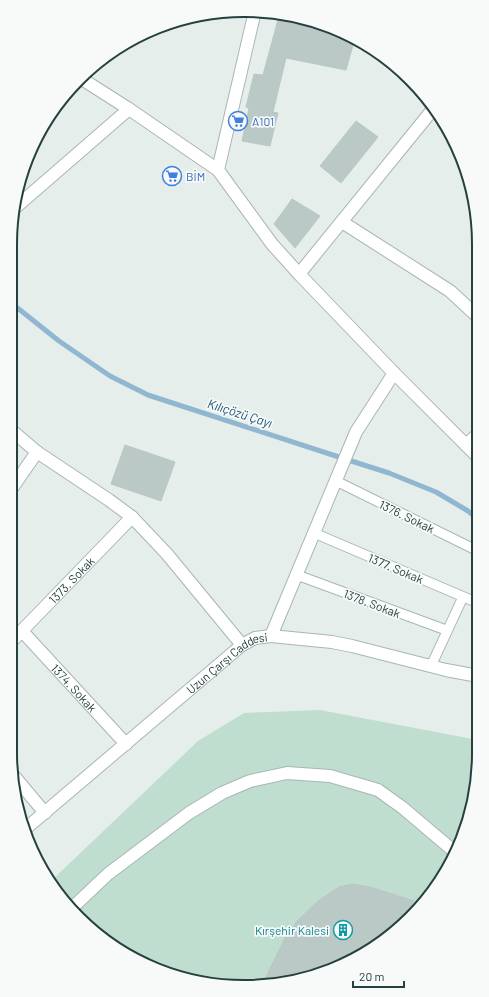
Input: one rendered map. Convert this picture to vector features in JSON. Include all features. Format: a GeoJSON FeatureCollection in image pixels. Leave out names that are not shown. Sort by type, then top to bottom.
{"type":"FeatureCollection","features":[{"type":"Feature","properties":{"kind":"street"},"geometry":{"type":"LineString","coordinates":[[218,170],[254,17]]}},
{"type":"Feature","properties":{"kind":"street"},"geometry":{"type":"LineString","coordinates":[[86,82],[218,170],[272,244],[299,274],[394,373],[472,451]]}},
{"type":"Feature","properties":{"kind":"street"},"geometry":{"type":"LineString","coordinates":[[21,203],[129,109]]}},
{"type":"Feature","properties":{"kind":"street"},"geometry":{"type":"LineString","coordinates":[[299,274],[430,113]]}},
{"type":"Feature","properties":{"kind":"street"},"geometry":{"type":"LineString","coordinates":[[342,222],[450,290],[472,311]]}},
{"type":"Feature","properties":{"kind":"street"},"geometry":{"type":"LineString","coordinates":[[271,636],[356,432],[394,373]]}},
{"type":"Feature","properties":{"kind":"street"},"geometry":{"type":"LineString","coordinates":[[17,435],[37,452],[132,517],[167,554],[242,644]]}},
{"type":"Feature","properties":{"kind":"street"},"geometry":{"type":"LineString","coordinates":[[466,445],[472,440]]}},
{"type":"Feature","properties":{"kind":"street"},"geometry":{"type":"LineString","coordinates":[[17,481],[37,452]]}},
{"type":"Feature","properties":{"kind":"street","name":"1373. Sokak"},"geometry":{"type":"LineString","coordinates":[[17,636],[132,517]]}},
{"type":"Feature","properties":{"kind":"street","name":"1374. Sokak"},"geometry":{"type":"LineString","coordinates":[[22,631],[126,744]]}},
{"type":"Feature","properties":{"kind":"street","name":"Uzun Çarşı Caddesi"},"geometry":{"type":"LineString","coordinates":[[29,826],[242,644],[255,638],[271,636],[332,642],[472,675]]}},
{"type":"Feature","properties":{"kind":"street"},"geometry":{"type":"LineString","coordinates":[[75,905],[108,874],[188,813],[222,793],[250,781],[287,773],[330,776],[378,790],[403,808],[451,849]]}},
{"type":"Feature","properties":{"kind":"street"},"geometry":{"type":"LineString","coordinates":[[19,782],[45,813]]}},
{"type":"Feature","properties":{"kind":"lane","name":"1376. Sokak"},"geometry":{"type":"LineString","coordinates":[[336,481],[472,548]]}},
{"type":"Feature","properties":{"kind":"lane","name":"1377. Sokak"},"geometry":{"type":"LineString","coordinates":[[314,533],[472,600]]}},
{"type":"Feature","properties":{"kind":"lane","name":"1378. Sokak"},"geometry":{"type":"LineString","coordinates":[[297,575],[446,630]]}},
{"type":"Feature","properties":{"kind":"lane"},"geometry":{"type":"LineString","coordinates":[[431,666],[446,630],[463,596]]}},
{"type":"Feature","properties":{"kind":"green space"},"geometry":{"type":"Polygon","coordinates":[[[320,710],[472,739],[472,767],[468,797],[460,826],[442,866],[416,903],[395,924],[371,942],[345,957],[318,968],[289,976],[259,980],[230,980],[200,976],[171,968],[144,957],[118,942],[94,924],[73,903],[54,878],[198,741],[244,713],[320,710]]]}},
{"type":"Feature","properties":{"kind":"building"},"geometry":{"type":"Polygon","coordinates":[[[278,20],[318,29],[353,44],[346,70],[286,58],[273,112],[278,113],[270,146],[242,141],[249,108],[246,107],[254,74],[263,75],[278,20]]]}},
{"type":"Feature","properties":{"kind":"building"},"geometry":{"type":"Polygon","coordinates":[[[356,121],[378,137],[341,183],[320,166],[356,121]]]}},
{"type":"Feature","properties":{"kind":"building"},"geometry":{"type":"Polygon","coordinates":[[[292,199],[320,216],[295,248],[274,224],[292,199]]]}},
{"type":"Feature","properties":{"kind":"building"},"geometry":{"type":"Polygon","coordinates":[[[125,445],[175,462],[161,501],[111,484],[125,445]]]}},
{"type":"Feature","properties":{"kind":"building","name":"Kırşehir Kalesi"},"geometry":{"type":"Polygon","coordinates":[[[352,884],[370,887],[414,901],[414,904],[395,924],[371,942],[345,957],[318,968],[289,976],[265,979],[285,938],[297,921],[318,901],[339,887],[352,884]]]}},
{"type":"Feature","properties":{"kind":"waterway","name":"Kılıçözü Çayı"},"geometry":{"type":"LineString","coordinates":[[17,308],[59,341],[110,376],[148,395],[389,473],[436,492],[472,514]]}},
{"type":"Feature","properties":{"kind":"place","name":"A101"},"geometry":{"type":"Point","coordinates":[238,121]}},
{"type":"Feature","properties":{"kind":"place","name":"BİM"},"geometry":{"type":"Point","coordinates":[172,176]}},
{"type":"Feature","properties":{"kind":"place","name":"Kırşehir Kalesi"},"geometry":{"type":"Point","coordinates":[343,930]}}]}
